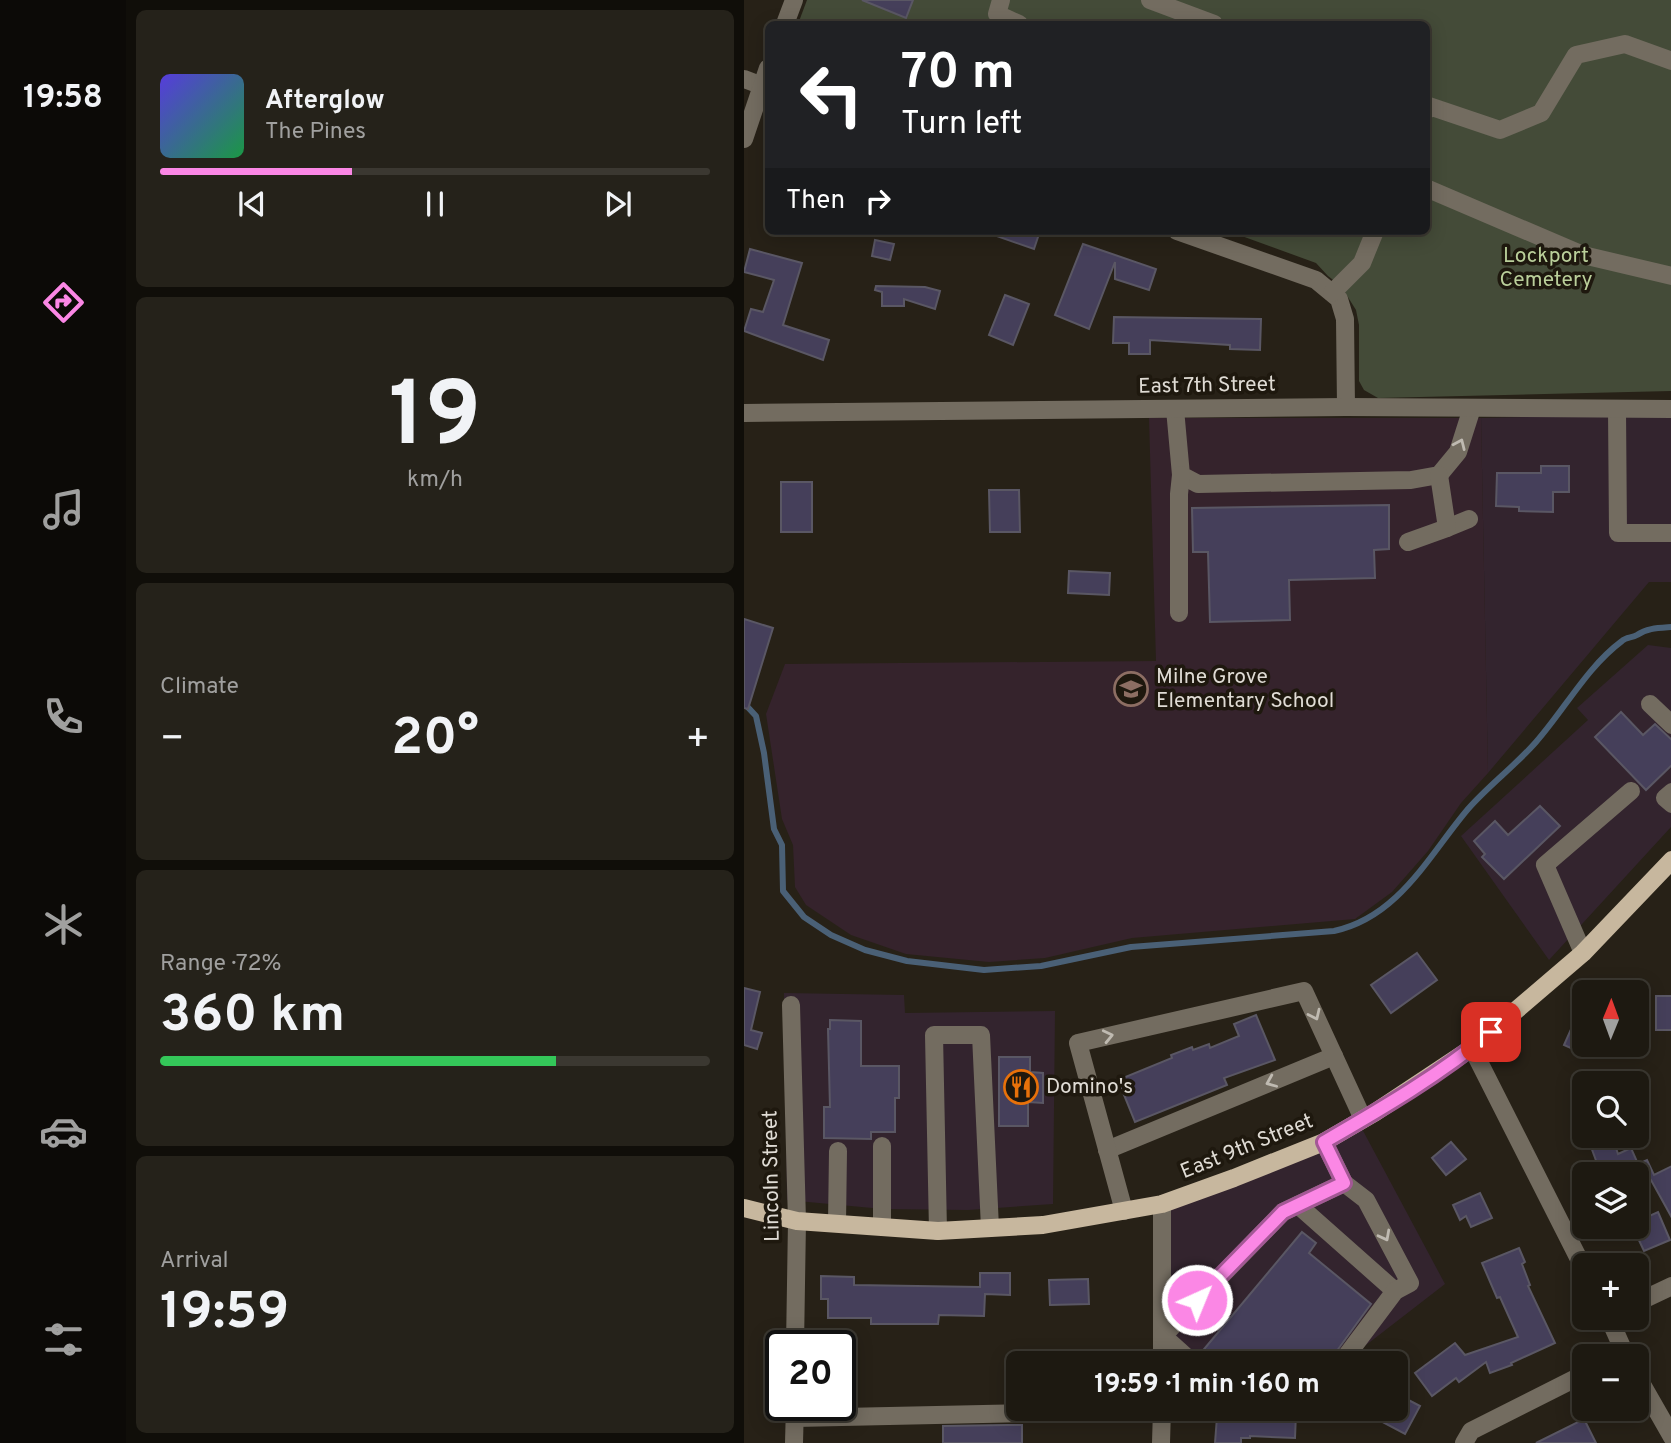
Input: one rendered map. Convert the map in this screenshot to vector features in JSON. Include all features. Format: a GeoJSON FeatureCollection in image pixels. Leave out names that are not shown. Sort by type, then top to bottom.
{"type":"FeatureCollection","features":[{"type":"Feature","properties":{"kind":"main road","name":"East 9th Street"},"geometry":{"type":"LineString","coordinates":[[744,1208],[797,1221],[938,1230],[1043,1224],[1162,1204],[1324,1142],[1472,1048],[1583,953],[1671,860]]}},
{"type":"Feature","properties":{"kind":"street"},"geometry":{"type":"LineString","coordinates":[[786,21],[794,0]]}},
{"type":"Feature","properties":{"kind":"street"},"geometry":{"type":"LineString","coordinates":[[1001,0],[997,14],[1012,21]]}},
{"type":"Feature","properties":{"kind":"street"},"geometry":{"type":"LineString","coordinates":[[1150,0],[1206,21]]}},
{"type":"Feature","properties":{"kind":"street"},"geometry":{"type":"LineString","coordinates":[[1430,108],[1500,130],[1541,113],[1576,55],[1625,44],[1671,61]]}},
{"type":"Feature","properties":{"kind":"street"},"geometry":{"type":"LineString","coordinates":[[744,79],[765,80]]}},
{"type":"Feature","properties":{"kind":"street"},"geometry":{"type":"LineString","coordinates":[[744,139],[765,83]]}},
{"type":"Feature","properties":{"kind":"street"},"geometry":{"type":"LineString","coordinates":[[1430,190],[1583,255],[1671,276]]}},
{"type":"Feature","properties":{"kind":"street"},"geometry":{"type":"LineString","coordinates":[[1189,235],[1316,279],[1339,299],[1345,319],[1346,407]]}},
{"type":"Feature","properties":{"kind":"street"},"geometry":{"type":"LineString","coordinates":[[1332,293],[1362,263],[1373,235]]}},
{"type":"Feature","properties":{"kind":"street","name":"East 7th Street"},"geometry":{"type":"LineString","coordinates":[[744,413],[1346,407],[1671,409]]}},
{"type":"Feature","properties":{"kind":"street"},"geometry":{"type":"LineString","coordinates":[[1181,475],[1198,484],[1411,480],[1439,475],[1458,453],[1472,408]]}},
{"type":"Feature","properties":{"kind":"street"},"geometry":{"type":"LineString","coordinates":[[1175,409],[1181,475],[1179,613]]}},
{"type":"Feature","properties":{"kind":"street"},"geometry":{"type":"LineString","coordinates":[[1617,410],[1618,533],[1671,533]]}},
{"type":"Feature","properties":{"kind":"street"},"geometry":{"type":"LineString","coordinates":[[1439,475],[1448,528]]}},
{"type":"Feature","properties":{"kind":"street"},"geometry":{"type":"LineString","coordinates":[[1408,542],[1469,519]]}},
{"type":"Feature","properties":{"kind":"street"},"geometry":{"type":"LineString","coordinates":[[1650,704],[1671,725]]}},
{"type":"Feature","properties":{"kind":"street"},"geometry":{"type":"LineString","coordinates":[[1583,953],[1545,865],[1631,791]]}},
{"type":"Feature","properties":{"kind":"street"},"geometry":{"type":"LineString","coordinates":[[1671,792],[1665,799],[1671,804]]}},
{"type":"Feature","properties":{"kind":"street"},"geometry":{"type":"LineString","coordinates":[[1124,1211],[1078,1043],[1304,992],[1363,1119]]}},
{"type":"Feature","properties":{"kind":"street","name":"Lincoln Street"},"geometry":{"type":"LineString","coordinates":[[791,1004],[797,1221],[795,1330]]}},
{"type":"Feature","properties":{"kind":"street"},"geometry":{"type":"LineString","coordinates":[[938,1230],[934,1035],[981,1035],[990,1227]]}},
{"type":"Feature","properties":{"kind":"street"},"geometry":{"type":"LineString","coordinates":[[1472,1048],[1576,1253]]}},
{"type":"Feature","properties":{"kind":"street"},"geometry":{"type":"LineString","coordinates":[[1107,1150],[1334,1056]]}},
{"type":"Feature","properties":{"kind":"street"},"geometry":{"type":"LineString","coordinates":[[1324,1142],[1344,1183],[1366,1200],[1410,1283],[1394,1291],[1350,1351]]}},
{"type":"Feature","properties":{"kind":"street"},"geometry":{"type":"LineString","coordinates":[[882,1146],[882,1226]]}},
{"type":"Feature","properties":{"kind":"street"},"geometry":{"type":"LineString","coordinates":[[837,1223],[838,1151]]}},
{"type":"Feature","properties":{"kind":"street"},"geometry":{"type":"LineString","coordinates":[[1163,1336],[1283,1212],[1344,1183]]}},
{"type":"Feature","properties":{"kind":"street"},"geometry":{"type":"LineString","coordinates":[[1162,1204],[1162,1351]]}},
{"type":"Feature","properties":{"kind":"street"},"geometry":{"type":"LineString","coordinates":[[1298,1205],[1394,1291]]}},
{"type":"Feature","properties":{"kind":"street"},"geometry":{"type":"LineString","coordinates":[[1649,1297],[1671,1286]]}},
{"type":"Feature","properties":{"kind":"street"},"geometry":{"type":"LineString","coordinates":[[1163,1336],[1180,1351]]}},
{"type":"Feature","properties":{"kind":"street"},"geometry":{"type":"LineString","coordinates":[[1464,1443],[1471,1431],[1572,1380]]}},
{"type":"Feature","properties":{"kind":"street"},"geometry":{"type":"LineString","coordinates":[[1649,1397],[1671,1437]]}},
{"type":"Feature","properties":{"kind":"street"},"geometry":{"type":"LineString","coordinates":[[856,1412],[1006,1411]]}},
{"type":"Feature","properties":{"kind":"street"},"geometry":{"type":"LineString","coordinates":[[794,1443],[795,1421]]}},
{"type":"Feature","properties":{"kind":"street"},"geometry":{"type":"LineString","coordinates":[[1161,1443],[1162,1421]]}},
{"type":"Feature","properties":{"kind":"shaded area"},"geometry":{"type":"Polygon","coordinates":[[[1672,414],[1671,582],[1649,582],[1488,773],[1481,418],[1672,414]]]}},
{"type":"Feature","properties":{"kind":"shaded area","name":"Milne Grove Elementary School"},"geometry":{"type":"Polygon","coordinates":[[[1149,418],[1481,418],[1488,773],[1461,803],[1428,851],[1392,892],[1355,919],[1132,938],[1045,958],[989,962],[906,954],[851,935],[806,905],[795,887],[793,845],[782,819],[766,714],[785,664],[1156,661],[1149,418]]]}},
{"type":"Feature","properties":{"kind":"shaded area"},"geometry":{"type":"Polygon","coordinates":[[[1648,645],[1671,648],[1671,827],[1549,960],[1461,836],[1588,720],[1577,708],[1648,645]]]}},
{"type":"Feature","properties":{"kind":"shaded area"},"geometry":{"type":"Polygon","coordinates":[[[784,993],[904,995],[905,1013],[1055,1011],[1053,1204],[968,1210],[883,1209],[787,1200],[784,993]]]}},
{"type":"Feature","properties":{"kind":"shaded area"},"geometry":{"type":"Polygon","coordinates":[[[1361,1127],[1445,1284],[1360,1351],[1168,1351],[1171,1207],[1361,1127]]]}},
{"type":"Feature","properties":{"kind":"green space","name":"Lockport Cemetery"},"geometry":{"type":"Polygon","coordinates":[[[807,0],[1671,0],[1671,391],[1378,398],[1364,390],[1359,381],[1359,325],[1356,310],[1341,286],[1316,263],[1239,235],[1430,235],[1430,21],[799,21],[807,0]]]}},
{"type":"Feature","properties":{"kind":"building"},"geometry":{"type":"Polygon","coordinates":[[[862,0],[913,0],[906,18],[862,0]]]}},
{"type":"Feature","properties":{"kind":"building"},"geometry":{"type":"Polygon","coordinates":[[[994,235],[1039,235],[1034,249],[994,235]]]}},
{"type":"Feature","properties":{"kind":"building"},"geometry":{"type":"Polygon","coordinates":[[[875,240],[894,244],[890,260],[872,256],[875,240]]]}},
{"type":"Feature","properties":{"kind":"building"},"geometry":{"type":"Polygon","coordinates":[[[1083,244],[1156,269],[1149,290],[1115,279],[1115,262],[1089,329],[1055,315],[1083,244]]]}},
{"type":"Feature","properties":{"kind":"building"},"geometry":{"type":"Polygon","coordinates":[[[750,249],[802,263],[783,325],[829,340],[823,360],[744,331],[751,309],[763,312],[774,280],[744,272],[750,249]]]}},
{"type":"Feature","properties":{"kind":"building"},"geometry":{"type":"Polygon","coordinates":[[[876,286],[925,287],[940,291],[935,309],[904,299],[904,306],[882,306],[882,292],[875,290],[876,286]]]}},
{"type":"Feature","properties":{"kind":"building"},"geometry":{"type":"Polygon","coordinates":[[[1005,295],[1029,304],[1013,345],[989,335],[1005,295]]]}},
{"type":"Feature","properties":{"kind":"building"},"geometry":{"type":"Polygon","coordinates":[[[1114,317],[1261,319],[1260,350],[1230,349],[1230,345],[1150,340],[1150,354],[1129,354],[1129,343],[1113,343],[1114,317]]]}},
{"type":"Feature","properties":{"kind":"building"},"geometry":{"type":"Polygon","coordinates":[[[1541,466],[1569,466],[1569,492],[1553,492],[1553,512],[1519,511],[1519,507],[1496,506],[1497,473],[1541,473],[1541,466]]]}},
{"type":"Feature","properties":{"kind":"building"},"geometry":{"type":"Polygon","coordinates":[[[781,482],[812,482],[812,532],[781,532],[781,482]]]}},
{"type":"Feature","properties":{"kind":"building"},"geometry":{"type":"Polygon","coordinates":[[[989,490],[1019,490],[1020,532],[990,532],[989,490]]]}},
{"type":"Feature","properties":{"kind":"building","name":"Milne Grove Elementary School"},"geometry":{"type":"Polygon","coordinates":[[[1389,505],[1389,549],[1374,550],[1375,578],[1289,580],[1290,620],[1210,622],[1208,552],[1193,552],[1192,508],[1389,505]]]}},
{"type":"Feature","properties":{"kind":"building"},"geometry":{"type":"Polygon","coordinates":[[[1069,571],[1110,573],[1109,595],[1068,593],[1069,571]]]}},
{"type":"Feature","properties":{"kind":"building"},"geometry":{"type":"Polygon","coordinates":[[[744,619],[773,628],[748,709],[744,708],[744,619]]]}},
{"type":"Feature","properties":{"kind":"building"},"geometry":{"type":"Polygon","coordinates":[[[1621,712],[1643,735],[1655,724],[1672,740],[1672,765],[1646,790],[1595,737],[1621,712]]]}},
{"type":"Feature","properties":{"kind":"building"},"geometry":{"type":"Polygon","coordinates":[[[1540,806],[1560,826],[1504,879],[1482,857],[1485,854],[1474,841],[1495,821],[1508,835],[1540,806]]]}},
{"type":"Feature","properties":{"kind":"building"},"geometry":{"type":"Polygon","coordinates":[[[1417,953],[1437,980],[1391,1013],[1371,985],[1417,953]]]}},
{"type":"Feature","properties":{"kind":"building"},"geometry":{"type":"Polygon","coordinates":[[[744,988],[760,992],[751,1030],[762,1033],[757,1049],[744,1045],[744,988]]]}},
{"type":"Feature","properties":{"kind":"building"},"geometry":{"type":"Polygon","coordinates":[[[1656,996],[1672,996],[1672,1030],[1656,1030],[1656,996]]]}},
{"type":"Feature","properties":{"kind":"building"},"geometry":{"type":"Polygon","coordinates":[[[1256,1015],[1275,1060],[1224,1078],[1227,1085],[1135,1122],[1118,1080],[1192,1047],[1193,1050],[1209,1044],[1210,1048],[1239,1036],[1234,1024],[1256,1015]]]}},
{"type":"Feature","properties":{"kind":"building"},"geometry":{"type":"Polygon","coordinates":[[[830,1020],[861,1021],[861,1066],[899,1066],[895,1132],[871,1132],[871,1139],[824,1138],[824,1107],[830,1107],[830,1020]]]}},
{"type":"Feature","properties":{"kind":"building"},"geometry":{"type":"Polygon","coordinates":[[[1572,1027],[1572,1049],[1564,1045],[1572,1027]]]}},
{"type":"Feature","properties":{"kind":"building","name":"Domino's"},"geometry":{"type":"Polygon","coordinates":[[[999,1057],[1030,1057],[1030,1072],[1043,1073],[1043,1103],[1028,1102],[1028,1126],[999,1126],[999,1057]]]}},
{"type":"Feature","properties":{"kind":"building"},"geometry":{"type":"Polygon","coordinates":[[[1451,1142],[1466,1159],[1446,1175],[1432,1158],[1451,1142]]]}},
{"type":"Feature","properties":{"kind":"building"},"geometry":{"type":"Polygon","coordinates":[[[1591,1148],[1616,1148],[1618,1154],[1631,1148],[1637,1162],[1597,1162],[1591,1148]]]}},
{"type":"Feature","properties":{"kind":"building"},"geometry":{"type":"Polygon","coordinates":[[[1649,1164],[1654,1175],[1672,1166],[1672,1218],[1651,1180],[1649,1181],[1649,1164]]]}},
{"type":"Feature","properties":{"kind":"building"},"geometry":{"type":"Polygon","coordinates":[[[1480,1193],[1492,1218],[1471,1227],[1466,1216],[1460,1220],[1453,1205],[1480,1193]]]}},
{"type":"Feature","properties":{"kind":"building"},"geometry":{"type":"Polygon","coordinates":[[[1658,1212],[1670,1240],[1644,1251],[1638,1239],[1649,1239],[1649,1216],[1658,1212]]]}},
{"type":"Feature","properties":{"kind":"building"},"geometry":{"type":"Polygon","coordinates":[[[1302,1232],[1316,1243],[1309,1253],[1371,1304],[1337,1351],[1203,1351],[1302,1232]]]}},
{"type":"Feature","properties":{"kind":"building"},"geometry":{"type":"Polygon","coordinates":[[[1519,1248],[1525,1262],[1522,1264],[1530,1285],[1528,1286],[1555,1343],[1490,1373],[1486,1362],[1459,1382],[1456,1378],[1432,1396],[1415,1373],[1455,1343],[1465,1355],[1518,1337],[1482,1263],[1519,1248]]]}},
{"type":"Feature","properties":{"kind":"building"},"geometry":{"type":"Polygon","coordinates":[[[980,1273],[1010,1273],[1010,1295],[985,1294],[984,1316],[939,1315],[938,1324],[871,1324],[871,1318],[828,1318],[828,1299],[821,1299],[821,1276],[854,1277],[854,1285],[980,1287],[980,1273]]]}},
{"type":"Feature","properties":{"kind":"building"},"geometry":{"type":"Polygon","coordinates":[[[1088,1279],[1089,1304],[1050,1305],[1049,1280],[1088,1279]]]}},
{"type":"Feature","properties":{"kind":"building"},"geometry":{"type":"Polygon","coordinates":[[[1408,1400],[1420,1406],[1405,1434],[1381,1421],[1408,1421],[1408,1400]]]}},
{"type":"Feature","properties":{"kind":"building"},"geometry":{"type":"Polygon","coordinates":[[[1217,1421],[1296,1421],[1295,1438],[1250,1436],[1241,1438],[1241,1443],[1215,1443],[1217,1421]]]}},
{"type":"Feature","properties":{"kind":"building"},"geometry":{"type":"Polygon","coordinates":[[[1585,1421],[1596,1443],[1536,1443],[1585,1421]]]}},
{"type":"Feature","properties":{"kind":"building"},"geometry":{"type":"Polygon","coordinates":[[[1022,1425],[1022,1443],[943,1443],[943,1426],[1022,1425]]]}},
{"type":"Feature","properties":{"kind":"waterway"},"geometry":{"type":"LineString","coordinates":[[744,703],[756,716],[764,753],[774,829],[782,845],[783,891],[804,917],[831,935],[865,950],[907,961],[984,970],[1041,966],[1131,947],[1334,931],[1357,924],[1377,912],[1411,882],[1468,809],[1536,742],[1609,651],[1624,640],[1645,631],[1672,627]]}},
{"type":"Feature","properties":{"kind":"place","name":"Milne Grove Elementary School"},"geometry":{"type":"Point","coordinates":[1131,689]}},
{"type":"Feature","properties":{"kind":"place","name":"Domino's"},"geometry":{"type":"Point","coordinates":[1021,1087]}},
{"type":"Feature","properties":{"kind":"route"},"geometry":{"type":"LineString","coordinates":[[1197,1300],[1283,1212],[1344,1183],[1324,1142],[1374,1113],[1472,1048],[1491,1032]]}}]}
